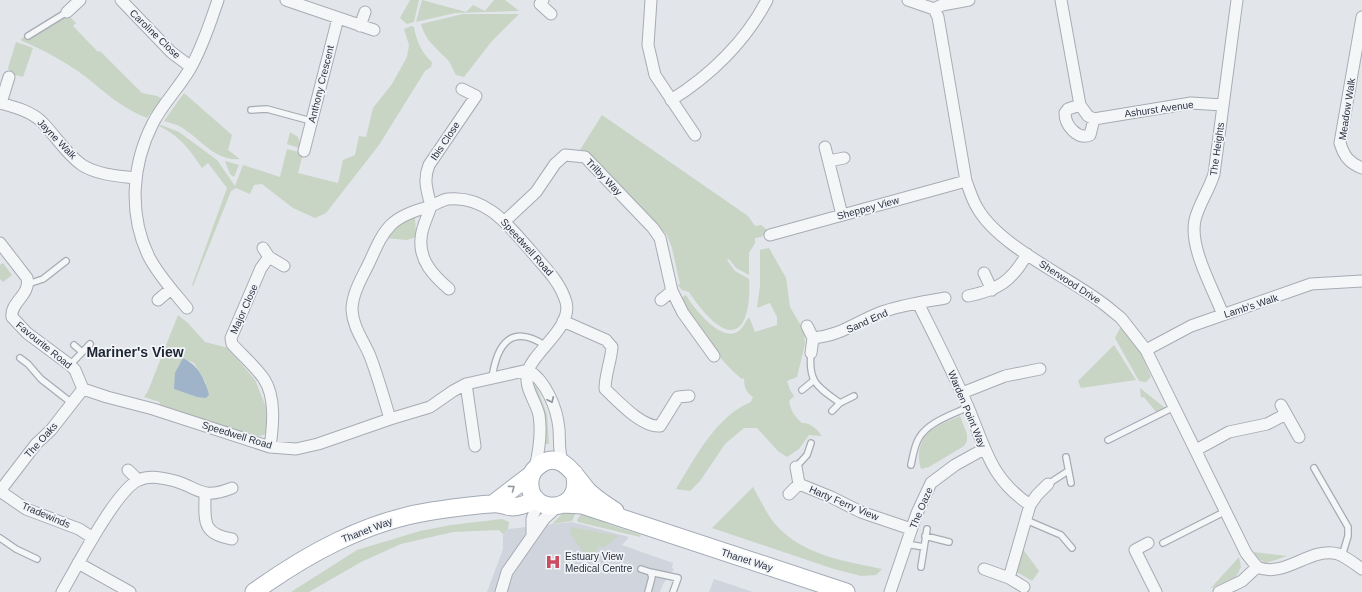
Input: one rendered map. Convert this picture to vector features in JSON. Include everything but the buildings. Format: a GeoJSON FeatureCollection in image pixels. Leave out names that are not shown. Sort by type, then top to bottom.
{"type":"FeatureCollection","features":[{"type":"Feature","properties":{"kind":"main road","name":"Thanet Way"},"geometry":{"type":"LineString","coordinates":[[494,503],[548,461],[569,468],[588,491],[603,503],[648,528]]}},
{"type":"Feature","properties":{"kind":"main road"},"geometry":{"type":"LineString","coordinates":[[561,505],[574,494],[576,480],[569,468]]}},
{"type":"Feature","properties":{"kind":"main road"},"geometry":{"type":"LineString","coordinates":[[534,471],[530,487],[537,500]]}},
{"type":"Feature","properties":{"kind":"main road","name":"Thanet Way"},"geometry":{"type":"LineString","coordinates":[[254,592],[294,564],[321,549],[367,528],[409,516],[494,503],[518,507],[537,500],[551,507],[561,505],[582,505],[846,592]]}},
{"type":"Feature","properties":{"kind":"street"},"geometry":{"type":"LineString","coordinates":[[67,12],[80,0]]}},
{"type":"Feature","properties":{"kind":"street","name":"Caroline Close"},"geometry":{"type":"LineString","coordinates":[[121,0],[171,52],[191,67]]}},
{"type":"Feature","properties":{"kind":"street"},"geometry":{"type":"LineString","coordinates":[[187,308],[159,274],[143,243],[136,207],[136,178],[141,152],[154,121],[191,67],[204,40],[218,0]]}},
{"type":"Feature","properties":{"kind":"street"},"geometry":{"type":"LineString","coordinates":[[286,0],[374,30]]}},
{"type":"Feature","properties":{"kind":"street"},"geometry":{"type":"LineString","coordinates":[[543,0],[540,4],[551,14]]}},
{"type":"Feature","properties":{"kind":"street"},"geometry":{"type":"LineString","coordinates":[[651,0],[648,45],[655,75],[696,135]]}},
{"type":"Feature","properties":{"kind":"street"},"geometry":{"type":"LineString","coordinates":[[671,100],[690,88],[730,52],[755,20],[767,0]]}},
{"type":"Feature","properties":{"kind":"street"},"geometry":{"type":"LineString","coordinates":[[908,0],[934,9],[942,5],[969,0]]}},
{"type":"Feature","properties":{"kind":"street"},"geometry":{"type":"LineString","coordinates":[[1062,0],[1080,105],[1088,116],[1094,119],[1090,135],[1080,136],[1067,123],[1065,113],[1068,108],[1080,105]]}},
{"type":"Feature","properties":{"kind":"street","name":"The Heights"},"geometry":{"type":"LineString","coordinates":[[1223,315],[1196,247],[1194,230],[1197,212],[1207,195],[1214,174],[1238,0]]}},
{"type":"Feature","properties":{"kind":"street","name":"Sherwood Drive"},"geometry":{"type":"LineString","coordinates":[[934,9],[938,17],[966,181],[972,199],[988,222],[1027,254],[1090,293],[1120,318],[1146,350],[1249,559],[1258,567]]}},
{"type":"Feature","properties":{"kind":"street"},"geometry":{"type":"LineString","coordinates":[[360,26],[365,12]]}},
{"type":"Feature","properties":{"kind":"street","name":"Meadow Walk"},"geometry":{"type":"LineString","coordinates":[[1362,17],[1361,36],[1340,143],[1343,155],[1353,164],[1362,168]]}},
{"type":"Feature","properties":{"kind":"street","name":"Anthony Crescent"},"geometry":{"type":"LineString","coordinates":[[304,150],[338,18]]}},
{"type":"Feature","properties":{"kind":"street","name":"Jayne Walk"},"geometry":{"type":"LineString","coordinates":[[9,77],[1,103],[22,110],[41,121],[60,144],[83,165],[99,172],[136,178]]}},
{"type":"Feature","properties":{"kind":"street","name":"Ibis Close"},"geometry":{"type":"LineString","coordinates":[[431,206],[424,181],[429,164],[476,96],[462,89]]}},
{"type":"Feature","properties":{"kind":"street","name":"Ashurst Avenue"},"geometry":{"type":"LineString","coordinates":[[1094,119],[1191,103],[1223,105]]}},
{"type":"Feature","properties":{"kind":"street"},"geometry":{"type":"LineString","coordinates":[[825,147],[842,215]]}},
{"type":"Feature","properties":{"kind":"street","name":"Trilby Way"},"geometry":{"type":"LineString","coordinates":[[505,221],[536,192],[559,159],[565,155],[584,157],[643,218],[660,238],[672,291],[683,313],[714,356]]}},
{"type":"Feature","properties":{"kind":"street"},"geometry":{"type":"LineString","coordinates":[[829,161],[844,158]]}},
{"type":"Feature","properties":{"kind":"street","name":"Sheppey View"},"geometry":{"type":"LineString","coordinates":[[770,235],[966,181]]}},
{"type":"Feature","properties":{"kind":"street","name":"Speedwell Road"},"geometry":{"type":"LineString","coordinates":[[83,389],[270,446],[292,450],[311,446],[430,407],[466,384],[528,370],[536,356],[546,346],[563,321],[566,304],[554,277],[505,221],[488,208],[473,201],[447,199],[431,206],[408,212],[394,220],[379,242],[354,297],[352,309],[356,327],[369,355],[390,419]]}},
{"type":"Feature","properties":{"kind":"street"},"geometry":{"type":"LineString","coordinates":[[431,206],[421,239],[423,256],[426,266],[449,289]]}},
{"type":"Feature","properties":{"kind":"street"},"geometry":{"type":"LineString","coordinates":[[0,243],[27,278],[28,284]]}},
{"type":"Feature","properties":{"kind":"street","name":"Major Close"},"geometry":{"type":"LineString","coordinates":[[270,446],[272,411],[269,393],[264,380],[232,344],[231,338],[266,253],[284,266]]}},
{"type":"Feature","properties":{"kind":"street"},"geometry":{"type":"LineString","coordinates":[[968,296],[992,290],[999,286],[1014,274],[1027,254]]}},
{"type":"Feature","properties":{"kind":"street"},"geometry":{"type":"LineString","coordinates":[[984,273],[992,290]]}},
{"type":"Feature","properties":{"kind":"street","name":"Lamb's Walk"},"geometry":{"type":"LineString","coordinates":[[1146,350],[1191,326],[1311,284],[1362,281]]}},
{"type":"Feature","properties":{"kind":"street","name":"Favourite Road"},"geometry":{"type":"LineString","coordinates":[[28,284],[27,289],[12,310],[12,317],[27,333],[75,370],[83,389]]}},
{"type":"Feature","properties":{"kind":"street"},"geometry":{"type":"LineString","coordinates":[[158,300],[172,288]]}},
{"type":"Feature","properties":{"kind":"street"},"geometry":{"type":"LineString","coordinates":[[661,300],[672,291]]}},
{"type":"Feature","properties":{"kind":"street","name":"Sand End"},"geometry":{"type":"LineString","coordinates":[[813,338],[830,336],[844,331],[879,313],[944,298]]}},
{"type":"Feature","properties":{"kind":"street","name":"Warden Point Way"},"geometry":{"type":"LineString","coordinates":[[918,303],[968,407],[984,449],[995,472],[1004,484],[1030,505]]}},
{"type":"Feature","properties":{"kind":"street"},"geometry":{"type":"LineString","coordinates":[[563,321],[606,340],[612,347],[605,381],[605,389],[632,414],[653,427],[660,426],[678,397],[689,396]]}},
{"type":"Feature","properties":{"kind":"street"},"geometry":{"type":"LineString","coordinates":[[807,326],[813,338],[811,353]]}},
{"type":"Feature","properties":{"kind":"street"},"geometry":{"type":"LineString","coordinates":[[962,394],[1005,376],[1040,369]]}},
{"type":"Feature","properties":{"kind":"street"},"geometry":{"type":"LineString","coordinates":[[528,370],[539,379],[553,404],[559,425],[560,451],[569,468]]}},
{"type":"Feature","properties":{"kind":"street"},"geometry":{"type":"LineString","coordinates":[[528,370],[527,384],[537,409],[540,424],[534,471]]}},
{"type":"Feature","properties":{"kind":"street"},"geometry":{"type":"LineString","coordinates":[[466,384],[475,446]]}},
{"type":"Feature","properties":{"kind":"street","name":"The Oaks"},"geometry":{"type":"LineString","coordinates":[[0,491],[36,444],[51,430],[73,404],[83,389]]}},
{"type":"Feature","properties":{"kind":"street"},"geometry":{"type":"LineString","coordinates":[[1196,450],[1229,432],[1261,426],[1283,409],[1299,438]]}},
{"type":"Feature","properties":{"kind":"street","name":"The Oaze"},"geometry":{"type":"LineString","coordinates":[[890,592],[911,529],[931,483],[955,465],[984,449]]}},
{"type":"Feature","properties":{"kind":"street","name":"Harty Ferry View"},"geometry":{"type":"LineString","coordinates":[[796,468],[799,484]]}},
{"type":"Feature","properties":{"kind":"street"},"geometry":{"type":"LineString","coordinates":[[128,470],[138,480]]}},
{"type":"Feature","properties":{"kind":"street"},"geometry":{"type":"LineString","coordinates":[[62,592],[107,516],[128,489],[138,480],[151,477],[176,482],[205,494],[217,494],[232,488]]}},
{"type":"Feature","properties":{"kind":"street","name":"Harty Ferry View"},"geometry":{"type":"LineString","coordinates":[[799,484],[831,497],[861,512],[911,529]]}},
{"type":"Feature","properties":{"kind":"street","name":"Harty Ferry View"},"geometry":{"type":"LineString","coordinates":[[789,494],[799,484]]}},
{"type":"Feature","properties":{"kind":"street"},"geometry":{"type":"LineString","coordinates":[[1009,578],[1030,505],[1048,484]]}},
{"type":"Feature","properties":{"kind":"street","name":"Tradewinds"},"geometry":{"type":"LineString","coordinates":[[0,491],[26,509],[78,529],[93,538]]}},
{"type":"Feature","properties":{"kind":"street"},"geometry":{"type":"LineString","coordinates":[[205,494],[206,523],[210,531],[220,537],[232,539]]}},
{"type":"Feature","properties":{"kind":"street"},"geometry":{"type":"LineString","coordinates":[[532,536],[532,519],[537,500]]}},
{"type":"Feature","properties":{"kind":"street"},"geometry":{"type":"LineString","coordinates":[[501,592],[507,572],[544,519],[561,505]]}},
{"type":"Feature","properties":{"kind":"street"},"geometry":{"type":"LineString","coordinates":[[1148,543],[1135,550],[1156,592]]}},
{"type":"Feature","properties":{"kind":"street"},"geometry":{"type":"LineString","coordinates":[[1220,592],[1242,582],[1258,567],[1265,570],[1274,571],[1320,555],[1331,554],[1342,556],[1362,569]]}},
{"type":"Feature","properties":{"kind":"street"},"geometry":{"type":"LineString","coordinates":[[78,563],[130,592]]}},
{"type":"Feature","properties":{"kind":"street"},"geometry":{"type":"LineString","coordinates":[[984,569],[1009,578],[1024,587]]}},
{"type":"Feature","properties":{"kind":"lane"},"geometry":{"type":"LineString","coordinates":[[28,36],[67,12]]}},
{"type":"Feature","properties":{"kind":"lane"},"geometry":{"type":"LineString","coordinates":[[251,110],[267,109],[311,121]]}},
{"type":"Feature","properties":{"kind":"lane"},"geometry":{"type":"LineString","coordinates":[[28,284],[43,279],[66,261]]}},
{"type":"Feature","properties":{"kind":"lane"},"geometry":{"type":"LineString","coordinates":[[492,379],[498,351],[503,343],[512,338],[530,337],[546,346]]}},
{"type":"Feature","properties":{"kind":"lane"},"geometry":{"type":"LineString","coordinates":[[74,344],[82,352]]}},
{"type":"Feature","properties":{"kind":"lane"},"geometry":{"type":"LineString","coordinates":[[70,365],[90,344]]}},
{"type":"Feature","properties":{"kind":"lane"},"geometry":{"type":"LineString","coordinates":[[811,353],[810,365],[813,381],[823,392],[840,403]]}},
{"type":"Feature","properties":{"kind":"lane"},"geometry":{"type":"LineString","coordinates":[[20,358],[28,364],[41,379],[73,404]]}},
{"type":"Feature","properties":{"kind":"lane"},"geometry":{"type":"LineString","coordinates":[[802,390],[813,381]]}},
{"type":"Feature","properties":{"kind":"lane"},"geometry":{"type":"LineString","coordinates":[[832,411],[840,403],[854,396]]}},
{"type":"Feature","properties":{"kind":"lane"},"geometry":{"type":"LineString","coordinates":[[911,465],[917,442],[925,431],[934,424],[968,407]]}},
{"type":"Feature","properties":{"kind":"lane"},"geometry":{"type":"LineString","coordinates":[[1108,440],[1174,407]]}},
{"type":"Feature","properties":{"kind":"lane"},"geometry":{"type":"LineString","coordinates":[[796,468],[807,455],[811,443]]}},
{"type":"Feature","properties":{"kind":"lane"},"geometry":{"type":"LineString","coordinates":[[1066,457],[1071,483]]}},
{"type":"Feature","properties":{"kind":"lane"},"geometry":{"type":"LineString","coordinates":[[1314,468],[1348,527],[1348,536],[1342,556]]}},
{"type":"Feature","properties":{"kind":"lane"},"geometry":{"type":"LineString","coordinates":[[1048,484],[1068,471]]}},
{"type":"Feature","properties":{"kind":"lane"},"geometry":{"type":"LineString","coordinates":[[1163,543],[1226,511]]}},
{"type":"Feature","properties":{"kind":"lane"},"geometry":{"type":"LineString","coordinates":[[1026,520],[1061,535],[1072,548]]}},
{"type":"Feature","properties":{"kind":"lane"},"geometry":{"type":"LineString","coordinates":[[921,567],[926,529]]}},
{"type":"Feature","properties":{"kind":"lane"},"geometry":{"type":"LineString","coordinates":[[925,536],[949,542]]}},
{"type":"Feature","properties":{"kind":"lane"},"geometry":{"type":"LineString","coordinates":[[0,538],[16,549],[37,559]]}},
{"type":"Feature","properties":{"kind":"lane"},"geometry":{"type":"LineString","coordinates":[[906,544],[924,547]]}},
{"type":"Feature","properties":{"kind":"lane"},"geometry":{"type":"LineString","coordinates":[[641,569],[678,578],[673,592]]}},
{"type":"Feature","properties":{"kind":"lane"},"geometry":{"type":"LineString","coordinates":[[648,592],[652,577],[650,572]]}},
{"type":"Feature","properties":{"kind":"shaded area"},"geometry":{"type":"Polygon","coordinates":[[[572,522],[629,537],[622,545],[673,563],[672,568],[674,569],[663,584],[660,592],[487,592],[503,549],[503,534],[508,529],[572,522]]]}},
{"type":"Feature","properties":{"kind":"shaded area"},"geometry":{"type":"Polygon","coordinates":[[[714,579],[753,592],[709,592],[714,579]]]}},
{"type":"Feature","properties":{"kind":"green space"},"geometry":{"type":"Polygon","coordinates":[[[410,0],[419,0],[414,22],[407,24],[400,18],[410,0]]]}},
{"type":"Feature","properties":{"kind":"green space"},"geometry":{"type":"Polygon","coordinates":[[[422,0],[466,12],[473,5],[485,11],[494,0],[505,0],[519,11],[455,13],[416,22],[422,0]]]}},
{"type":"Feature","properties":{"kind":"green space"},"geometry":{"type":"Polygon","coordinates":[[[67,14],[76,23],[73,26],[98,52],[100,51],[142,93],[157,96],[162,99],[147,118],[122,105],[86,77],[63,62],[22,41],[21,39],[27,35],[30,39],[67,14]]]}},
{"type":"Feature","properties":{"kind":"green space"},"geometry":{"type":"Polygon","coordinates":[[[463,14],[519,14],[492,41],[464,77],[456,75],[448,61],[425,35],[421,24],[463,14]]]}},
{"type":"Feature","properties":{"kind":"green space"},"geometry":{"type":"Polygon","coordinates":[[[411,26],[414,27],[416,37],[422,51],[432,62],[431,67],[425,71],[379,145],[326,213],[315,218],[293,208],[262,184],[254,185],[250,194],[236,188],[231,191],[193,286],[192,285],[227,188],[208,163],[202,168],[179,139],[159,126],[161,125],[179,132],[217,160],[235,186],[243,165],[280,177],[287,149],[303,153],[298,173],[338,183],[343,160],[355,155],[359,136],[366,137],[373,108],[392,84],[407,57],[409,45],[404,29],[411,26]]]}},
{"type":"Feature","properties":{"kind":"green space"},"geometry":{"type":"Polygon","coordinates":[[[16,42],[33,48],[23,77],[11,74],[8,68],[16,42]]]}},
{"type":"Feature","properties":{"kind":"green space"},"geometry":{"type":"Polygon","coordinates":[[[184,93],[232,135],[228,150],[240,159],[231,159],[215,153],[181,127],[164,121],[184,93]]]}},
{"type":"Feature","properties":{"kind":"green space"},"geometry":{"type":"Polygon","coordinates":[[[602,115],[748,216],[755,226],[761,225],[768,231],[761,237],[755,238],[755,243],[749,253],[749,275],[736,268],[729,259],[727,260],[735,271],[749,279],[748,309],[742,324],[737,328],[731,330],[719,326],[696,303],[689,292],[682,290],[678,285],[680,284],[672,248],[667,235],[625,190],[580,150],[602,115]]]}},
{"type":"Feature","properties":{"kind":"green space"},"geometry":{"type":"Polygon","coordinates":[[[290,132],[298,137],[300,143],[299,148],[287,144],[290,132]]]}},
{"type":"Feature","properties":{"kind":"green space"},"geometry":{"type":"Polygon","coordinates":[[[225,161],[239,165],[234,177],[230,174],[225,161]]]}},
{"type":"Feature","properties":{"kind":"green space"},"geometry":{"type":"Polygon","coordinates":[[[415,216],[416,237],[407,240],[385,238],[404,218],[415,216]]]}},
{"type":"Feature","properties":{"kind":"green space"},"geometry":{"type":"Polygon","coordinates":[[[769,248],[786,278],[790,307],[804,331],[805,344],[797,377],[787,381],[794,396],[789,401],[790,405],[793,413],[802,423],[814,427],[822,436],[809,435],[799,449],[787,457],[778,451],[757,428],[744,428],[725,444],[700,481],[690,491],[676,489],[699,452],[717,428],[727,417],[739,408],[751,402],[753,397],[746,389],[744,378],[742,379],[724,362],[678,300],[686,295],[694,307],[707,321],[714,327],[728,334],[735,333],[740,330],[749,317],[755,332],[777,325],[777,317],[770,303],[757,308],[760,286],[760,250],[769,248]]]}},
{"type":"Feature","properties":{"kind":"green space"},"geometry":{"type":"Polygon","coordinates":[[[3,263],[12,275],[3,282],[0,279],[0,265],[3,263]]]}},
{"type":"Feature","properties":{"kind":"green space"},"geometry":{"type":"Polygon","coordinates":[[[178,315],[188,323],[205,342],[228,348],[255,380],[266,407],[267,431],[264,435],[259,436],[244,432],[243,434],[159,405],[160,402],[144,397],[148,391],[178,315]],[[183,358],[174,389],[197,397],[206,383],[194,363],[183,358]]]}},
{"type":"Feature","properties":{"kind":"green space"},"geometry":{"type":"Polygon","coordinates":[[[1121,326],[1139,349],[1151,377],[1146,382],[1139,381],[1115,338],[1121,326]]]}},
{"type":"Feature","properties":{"kind":"green space"},"geometry":{"type":"Polygon","coordinates":[[[1114,345],[1136,380],[1081,388],[1078,381],[1114,345]]]}},
{"type":"Feature","properties":{"kind":"green space"},"geometry":{"type":"Polygon","coordinates":[[[536,385],[547,414],[549,444],[542,444],[532,387],[536,385]]]}},
{"type":"Feature","properties":{"kind":"green space"},"geometry":{"type":"Polygon","coordinates":[[[1140,388],[1165,408],[1156,412],[1144,397],[1141,398],[1140,388]]]}},
{"type":"Feature","properties":{"kind":"green space"},"geometry":{"type":"Polygon","coordinates":[[[960,416],[967,434],[967,441],[964,446],[929,467],[921,469],[919,453],[921,445],[928,433],[940,425],[960,416]]]}},
{"type":"Feature","properties":{"kind":"green space"},"geometry":{"type":"Polygon","coordinates":[[[753,487],[775,524],[786,535],[798,543],[824,555],[882,569],[876,575],[861,576],[834,569],[712,528],[753,487]]]}},
{"type":"Feature","properties":{"kind":"green space"},"geometry":{"type":"Polygon","coordinates":[[[578,508],[572,521],[552,524],[565,511],[578,508]]]}},
{"type":"Feature","properties":{"kind":"green space"},"geometry":{"type":"Polygon","coordinates":[[[583,511],[608,524],[641,535],[640,537],[578,522],[577,520],[583,511]]]}},
{"type":"Feature","properties":{"kind":"green space"},"geometry":{"type":"Polygon","coordinates":[[[502,519],[509,522],[508,529],[503,534],[499,530],[453,532],[401,544],[361,562],[309,592],[291,592],[357,550],[420,531],[451,525],[502,519]]]}},
{"type":"Feature","properties":{"kind":"green space"},"geometry":{"type":"Polygon","coordinates":[[[571,527],[619,536],[603,548],[601,546],[596,549],[598,553],[584,553],[570,534],[571,527]]]}},
{"type":"Feature","properties":{"kind":"green space"},"geometry":{"type":"Polygon","coordinates":[[[1022,548],[1039,571],[1032,581],[1015,571],[1022,548]]]}},
{"type":"Feature","properties":{"kind":"green space"},"geometry":{"type":"Polygon","coordinates":[[[1254,552],[1287,556],[1266,563],[1257,558],[1254,552]]]}},
{"type":"Feature","properties":{"kind":"green space"},"geometry":{"type":"Polygon","coordinates":[[[1239,557],[1241,567],[1236,577],[1210,589],[1239,557]]]}},
{"type":"Feature","properties":{"kind":"water"},"geometry":{"type":"Polygon","coordinates":[[[183,358],[189,361],[200,373],[209,395],[206,398],[197,397],[174,389],[175,373],[183,358]]]}},
{"type":"Feature","properties":{"kind":"place","name":"Estuary View Medical Centre"},"geometry":{"type":"Point","coordinates":[553,562]}},
{"type":"Feature","properties":{"kind":"district","name":"Mariner's View"},"geometry":{"type":"Point","coordinates":[135,352]}}]}
